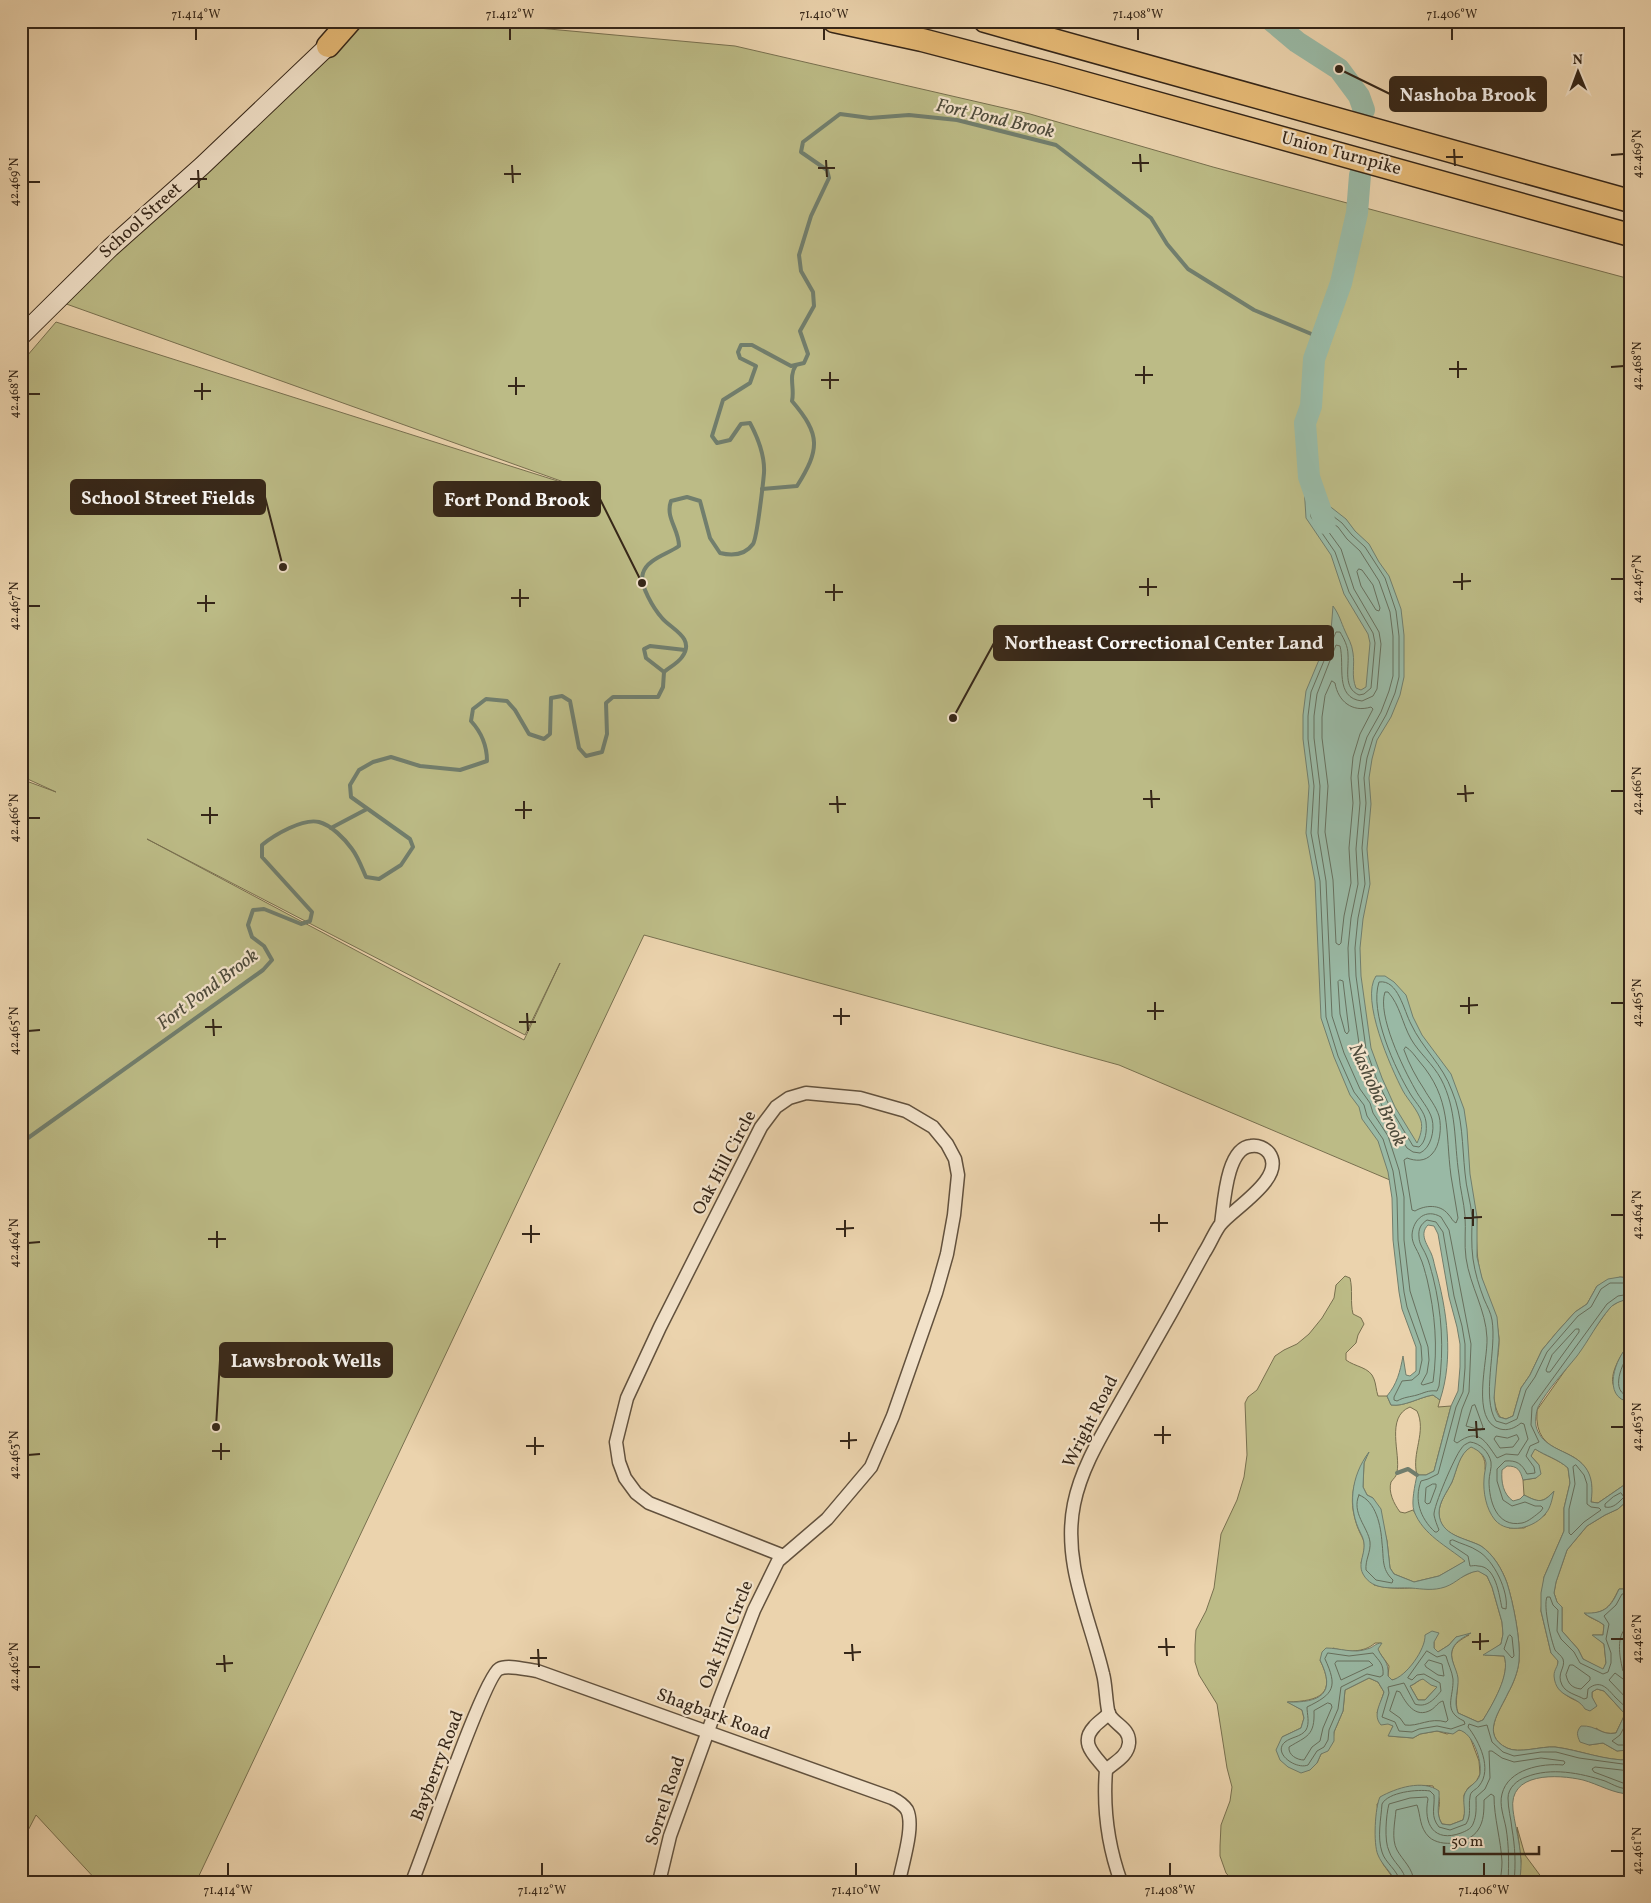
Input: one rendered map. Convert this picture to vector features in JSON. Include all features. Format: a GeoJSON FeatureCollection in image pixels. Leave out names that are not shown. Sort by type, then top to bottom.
{"type":"FeatureCollection","features":[{"type":"Feature","properties":{"kind":"highway"},"geometry":{"type":"LineString","coordinates":[[328,46],[333,21]]}},
{"type":"Feature","properties":{"kind":"highway"},"geometry":{"type":"LineString","coordinates":[[328,46],[350,21]]}},
{"type":"Feature","properties":{"kind":"highway","name":"Union Turnpike"},"geometry":{"type":"LineString","coordinates":[[834,21],[914,38],[1052,74],[1630,235]]}},
{"type":"Feature","properties":{"kind":"highway","name":"Union Turnpike"},"geometry":{"type":"LineString","coordinates":[[985,21],[1630,201]]}},
{"type":"Feature","properties":{"kind":"street","name":"School Street"},"geometry":{"type":"LineString","coordinates":[[21,336],[110,248],[202,166],[328,46]]}},
{"type":"Feature","properties":{"kind":"street","name":"Oak Hill Circle"},"geometry":{"type":"LineString","coordinates":[[708,1732],[754,1610],[778,1561],[784,1556],[827,1519],[871,1467],[893,1416],[936,1292],[947,1254],[954,1215],[958,1175],[955,1159],[933,1126],[906,1111],[860,1098],[806,1093],[789,1098],[776,1107],[761,1127],[627,1398],[616,1442],[619,1462],[626,1478],[636,1493],[650,1503],[784,1556]]}},
{"type":"Feature","properties":{"kind":"street","name":"Wright Road"},"geometry":{"type":"LineString","coordinates":[[1109,1714],[1103,1674],[1074,1568],[1071,1541],[1074,1504],[1079,1485],[1096,1445],[1221,1224],[1258,1191],[1270,1173],[1272,1162],[1268,1152],[1262,1148],[1255,1145],[1247,1146],[1238,1153],[1230,1173],[1221,1224]]}},
{"type":"Feature","properties":{"kind":"street","name":"Shagbark Road"},"geometry":{"type":"LineString","coordinates":[[502,1667],[537,1671],[892,1798],[902,1804],[909,1821],[908,1844],[899,1882]]}},
{"type":"Feature","properties":{"kind":"street","name":"Bayberry Road"},"geometry":{"type":"LineString","coordinates":[[412,1882],[484,1696],[496,1672],[502,1667]]}},
{"type":"Feature","properties":{"kind":"street"},"geometry":{"type":"LineString","coordinates":[[1106,1770],[1123,1756],[1129,1744],[1126,1732],[1109,1714],[1095,1726],[1088,1737],[1088,1745],[1091,1753],[1106,1770],[1107,1821],[1110,1841],[1121,1882]]}},
{"type":"Feature","properties":{"kind":"street","name":"Sorrel Road"},"geometry":{"type":"LineString","coordinates":[[659,1882],[670,1836],[708,1732]]}},
{"type":"Feature","properties":{"kind":"shaded area"},"geometry":{"type":"Polygon","coordinates":[[[354,21],[429,21],[516,26],[735,46],[1030,114],[1213,167],[1630,279],[1630,1278],[1620,1277],[1597,1286],[1587,1304],[1575,1312],[1542,1350],[1530,1375],[1521,1388],[1513,1416],[1506,1419],[1500,1417],[1494,1398],[1499,1338],[1479,1264],[1477,1217],[1119,1065],[644,935],[196,1882],[98,1882],[36,1815],[21,1844],[21,779],[56,792],[21,776],[21,363],[56,322],[586,490],[58,301],[354,21]],[[147,839],[524,1040],[560,963],[525,1035],[147,839]]]}},
{"type":"Feature","properties":{"kind":"shaded area"},"geometry":{"type":"Polygon","coordinates":[[[1345,1276],[1350,1278],[1353,1314],[1361,1318],[1364,1324],[1356,1343],[1346,1353],[1346,1360],[1372,1375],[1378,1396],[1387,1396],[1391,1405],[1401,1405],[1433,1395],[1440,1400],[1438,1407],[1451,1406],[1434,1471],[1426,1475],[1417,1475],[1416,1459],[1420,1435],[1420,1419],[1417,1411],[1410,1407],[1402,1412],[1396,1427],[1397,1472],[1391,1482],[1390,1490],[1400,1512],[1405,1513],[1413,1510],[1419,1519],[1466,1561],[1439,1576],[1414,1582],[1394,1574],[1390,1568],[1383,1525],[1373,1498],[1367,1495],[1363,1487],[1364,1463],[1367,1455],[1354,1486],[1352,1501],[1355,1519],[1364,1544],[1361,1563],[1374,1585],[1384,1587],[1415,1588],[1459,1578],[1478,1570],[1487,1576],[1502,1622],[1503,1634],[1501,1644],[1485,1655],[1504,1656],[1506,1663],[1505,1671],[1500,1689],[1491,1706],[1483,1720],[1478,1722],[1458,1713],[1456,1700],[1457,1682],[1452,1651],[1456,1643],[1469,1635],[1456,1637],[1449,1645],[1438,1652],[1434,1648],[1434,1642],[1425,1641],[1413,1665],[1403,1675],[1392,1680],[1388,1676],[1389,1666],[1377,1649],[1381,1643],[1375,1643],[1366,1649],[1355,1651],[1333,1648],[1320,1660],[1327,1681],[1326,1688],[1317,1697],[1309,1700],[1288,1702],[1302,1710],[1304,1718],[1301,1728],[1282,1737],[1317,1763],[1321,1754],[1333,1741],[1334,1732],[1343,1711],[1345,1690],[1369,1678],[1378,1682],[1384,1692],[1377,1713],[1393,1726],[1389,1736],[1413,1738],[1420,1734],[1437,1731],[1447,1734],[1459,1730],[1464,1731],[1470,1737],[1479,1761],[1480,1774],[1476,1782],[1468,1788],[1464,1795],[1465,1812],[1463,1820],[1450,1825],[1442,1824],[1439,1817],[1439,1798],[1433,1786],[1410,1787],[1377,1804],[1383,1864],[1396,1882],[1234,1882],[1226,1873],[1220,1856],[1221,1825],[1230,1801],[1232,1787],[1227,1768],[1217,1704],[1199,1675],[1195,1662],[1196,1630],[1206,1611],[1214,1588],[1221,1534],[1237,1500],[1244,1477],[1247,1455],[1245,1403],[1248,1397],[1257,1390],[1275,1356],[1297,1344],[1309,1334],[1322,1318],[1334,1298],[1336,1285],[1345,1276]]]}},
{"type":"Feature","properties":{"kind":"shaded area"},"geometry":{"type":"Polygon","coordinates":[[[1630,1299],[1630,1344],[1617,1362],[1613,1374],[1613,1384],[1624,1401],[1630,1402],[1630,1481],[1598,1503],[1591,1502],[1591,1483],[1587,1470],[1579,1461],[1550,1445],[1543,1438],[1538,1427],[1537,1410],[1610,1307],[1620,1301],[1630,1299]]]}},
{"type":"Feature","properties":{"kind":"shaded area"},"geometry":{"type":"Polygon","coordinates":[[[1471,1446],[1478,1450],[1484,1458],[1485,1469],[1509,1528],[1524,1528],[1545,1515],[1553,1492],[1546,1499],[1540,1501],[1524,1495],[1523,1480],[1536,1478],[1539,1465],[1531,1456],[1534,1448],[1568,1468],[1570,1483],[1564,1508],[1564,1531],[1544,1577],[1541,1611],[1551,1653],[1558,1660],[1558,1688],[1575,1700],[1596,1706],[1592,1692],[1597,1689],[1604,1691],[1625,1714],[1616,1733],[1606,1733],[1596,1728],[1589,1745],[1603,1743],[1617,1751],[1630,1749],[1630,1760],[1611,1759],[1555,1747],[1512,1750],[1499,1743],[1495,1736],[1493,1730],[1494,1722],[1513,1682],[1519,1661],[1518,1633],[1512,1600],[1505,1578],[1493,1558],[1481,1546],[1454,1535],[1443,1527],[1439,1513],[1442,1501],[1452,1482],[1461,1457],[1471,1446]]]}},
{"type":"Feature","properties":{"kind":"shaded area"},"geometry":{"type":"Polygon","coordinates":[[[1630,1498],[1630,1589],[1619,1589],[1610,1605],[1606,1608],[1598,1612],[1585,1614],[1604,1625],[1603,1635],[1593,1635],[1604,1644],[1606,1663],[1603,1670],[1583,1659],[1578,1649],[1562,1631],[1562,1607],[1557,1602],[1554,1593],[1567,1550],[1587,1526],[1618,1509],[1630,1498]]]}},
{"type":"Feature","properties":{"kind":"shaded area"},"geometry":{"type":"Polygon","coordinates":[[[1424,1678],[1437,1687],[1425,1700],[1418,1700],[1410,1686],[1424,1678]]]}},
{"type":"Feature","properties":{"kind":"shaded area"},"geometry":{"type":"Polygon","coordinates":[[[1517,1827],[1525,1855],[1545,1882],[1519,1882],[1521,1861],[1517,1827]]]}},
{"type":"Feature","properties":{"kind":"water"},"geometry":{"type":"Polygon","coordinates":[[[1304,486],[1346,519],[1355,531],[1369,544],[1389,576],[1401,609],[1404,635],[1404,677],[1400,695],[1391,717],[1377,740],[1369,778],[1371,804],[1367,849],[1370,884],[1363,919],[1360,948],[1361,976],[1371,1048],[1395,1107],[1417,1143],[1422,1127],[1420,1117],[1403,1091],[1391,1067],[1374,1016],[1372,987],[1376,976],[1385,976],[1394,982],[1406,995],[1413,1017],[1422,1035],[1451,1074],[1464,1109],[1470,1174],[1477,1217],[1477,1257],[1482,1278],[1497,1317],[1499,1340],[1494,1398],[1499,1417],[1506,1419],[1513,1416],[1521,1388],[1530,1375],[1542,1350],[1575,1312],[1587,1304],[1597,1286],[1608,1279],[1630,1278],[1630,1299],[1614,1305],[1605,1314],[1577,1356],[1542,1400],[1536,1414],[1536,1426],[1541,1437],[1580,1462],[1587,1471],[1592,1484],[1591,1502],[1598,1503],[1630,1481],[1630,1498],[1618,1509],[1587,1526],[1567,1550],[1554,1593],[1557,1602],[1562,1607],[1562,1631],[1578,1649],[1583,1659],[1603,1669],[1606,1663],[1604,1644],[1592,1635],[1603,1635],[1604,1625],[1584,1613],[1602,1611],[1610,1605],[1619,1589],[1630,1589],[1630,1630],[1624,1647],[1630,1676],[1629,1750],[1617,1751],[1603,1743],[1589,1745],[1580,1742],[1577,1734],[1581,1726],[1591,1727],[1611,1734],[1616,1733],[1625,1714],[1604,1691],[1597,1689],[1592,1692],[1592,1697],[1597,1706],[1590,1711],[1585,1709],[1577,1701],[1558,1689],[1554,1676],[1558,1661],[1551,1653],[1541,1611],[1541,1593],[1544,1577],[1564,1531],[1564,1508],[1570,1483],[1568,1468],[1535,1449],[1531,1456],[1539,1465],[1541,1474],[1536,1478],[1523,1480],[1520,1471],[1514,1467],[1507,1466],[1502,1470],[1503,1487],[1513,1501],[1520,1499],[1524,1495],[1533,1499],[1543,1500],[1554,1491],[1549,1508],[1535,1523],[1521,1528],[1507,1527],[1500,1525],[1489,1511],[1484,1489],[1485,1460],[1481,1453],[1471,1447],[1461,1458],[1439,1509],[1440,1521],[1444,1527],[1455,1535],[1485,1549],[1497,1562],[1507,1583],[1518,1633],[1519,1661],[1513,1682],[1494,1722],[1493,1730],[1499,1743],[1512,1750],[1555,1747],[1612,1759],[1630,1760],[1630,1794],[1612,1791],[1583,1780],[1560,1777],[1536,1778],[1518,1788],[1514,1798],[1513,1810],[1521,1855],[1519,1882],[1396,1882],[1376,1850],[1375,1826],[1380,1797],[1410,1786],[1433,1787],[1439,1791],[1438,1812],[1440,1820],[1442,1824],[1450,1825],[1463,1820],[1464,1796],[1479,1777],[1480,1762],[1476,1748],[1468,1736],[1459,1730],[1453,1734],[1437,1731],[1420,1734],[1413,1738],[1388,1736],[1393,1726],[1388,1724],[1381,1725],[1377,1717],[1384,1692],[1378,1682],[1369,1678],[1345,1690],[1343,1711],[1334,1732],[1334,1741],[1328,1751],[1321,1754],[1317,1763],[1310,1770],[1301,1773],[1288,1767],[1280,1760],[1276,1750],[1282,1737],[1301,1728],[1304,1718],[1302,1710],[1287,1702],[1308,1701],[1322,1694],[1326,1688],[1327,1681],[1320,1660],[1322,1652],[1326,1648],[1357,1651],[1382,1643],[1378,1649],[1387,1664],[1388,1676],[1392,1680],[1403,1674],[1414,1662],[1422,1648],[1425,1635],[1432,1631],[1439,1633],[1434,1642],[1434,1648],[1438,1652],[1449,1645],[1456,1637],[1471,1633],[1456,1643],[1452,1652],[1452,1659],[1458,1678],[1456,1704],[1458,1713],[1478,1722],[1483,1720],[1495,1698],[1505,1671],[1504,1656],[1483,1655],[1501,1644],[1503,1634],[1502,1622],[1487,1576],[1478,1571],[1473,1572],[1445,1587],[1436,1589],[1391,1588],[1372,1584],[1367,1580],[1361,1569],[1364,1545],[1354,1513],[1353,1492],[1358,1471],[1369,1452],[1364,1463],[1363,1487],[1367,1495],[1373,1498],[1381,1509],[1390,1568],[1394,1574],[1414,1582],[1439,1576],[1465,1561],[1423,1527],[1414,1511],[1413,1503],[1417,1475],[1426,1475],[1434,1471],[1451,1406],[1458,1391],[1460,1344],[1449,1297],[1438,1234],[1434,1226],[1428,1225],[1425,1228],[1424,1235],[1433,1258],[1446,1317],[1448,1351],[1444,1384],[1440,1400],[1433,1395],[1401,1405],[1391,1405],[1387,1396],[1398,1378],[1403,1356],[1406,1375],[1410,1376],[1416,1371],[1416,1347],[1402,1309],[1399,1292],[1393,1240],[1392,1198],[1388,1172],[1378,1141],[1362,1119],[1359,1107],[1350,1095],[1334,1057],[1321,1018],[1315,881],[1306,833],[1309,786],[1303,739],[1306,691],[1331,631],[1333,606],[1351,644],[1353,675],[1356,688],[1361,690],[1366,687],[1370,643],[1368,634],[1344,594],[1331,555],[1306,518],[1304,486]],[[1423,1679],[1410,1686],[1418,1700],[1425,1700],[1437,1687],[1423,1679]]]}},
{"type":"Feature","properties":{"kind":"water"},"geometry":{"type":"Polygon","coordinates":[[[1630,1344],[1630,1402],[1621,1399],[1613,1385],[1616,1367],[1630,1344]]]}},
{"type":"Feature","properties":{"kind":"waterway","name":"Nashoba Brook"},"geometry":{"type":"LineString","coordinates":[[1272,21],[1297,42],[1339,69],[1359,96],[1364,110]]}},
{"type":"Feature","properties":{"kind":"waterway","name":"Fort Pond Brook"},"geometry":{"type":"LineString","coordinates":[[21,1143],[263,970],[272,960],[264,946],[252,937],[248,925],[253,910],[264,909],[301,924],[310,921],[312,912],[262,857],[262,845],[267,841],[281,832],[305,822],[319,822],[333,829],[346,841],[356,855],[366,877],[379,879],[401,865],[413,847],[410,839],[351,797],[350,785],[359,770],[373,762],[391,757],[420,766],[460,770],[487,761],[483,740],[471,721],[473,709],[486,699],[507,701],[515,710],[529,734],[544,739],[550,734],[551,698],[562,696],[570,701],[579,748],[586,756],[602,752],[607,734],[606,703],[613,697],[658,697],[663,687],[664,672],[680,659],[686,650],[686,644],[681,634],[662,618],[651,603],[643,584],[643,573],[653,560],[679,546],[670,513],[671,501],[687,497],[700,501],[710,538],[720,553],[738,554],[750,548],[755,540],[764,473],[762,453],[758,441],[750,423],[741,424],[730,440],[717,443],[712,436],[723,400],[750,383],[756,366],[740,358],[738,352],[741,345],[752,345],[791,366],[804,363],[808,354],[800,331],[814,306],[813,292],[801,271],[799,255],[811,216],[829,178],[827,170],[801,152],[803,142],[840,114],[870,118],[909,115],[957,120],[1056,145],[1151,218],[1167,244],[1188,269],[1254,310],[1321,338]]}},
{"type":"Feature","properties":{"kind":"waterway","name":"Nashoba Brook"},"geometry":{"type":"LineString","coordinates":[[1325,523],[1309,477],[1305,423],[1311,406],[1314,359],[1341,283],[1357,213],[1360,175]]}},
{"type":"Feature","properties":{"kind":"waterway","name":"Fort Pond Brook"},"geometry":{"type":"LineString","coordinates":[[762,489],[797,486],[805,473],[813,452],[814,442],[808,423],[792,401],[792,374],[796,365]]}},
{"type":"Feature","properties":{"kind":"waterway","name":"Fort Pond Brook"},"geometry":{"type":"LineString","coordinates":[[664,672],[646,658],[644,649],[650,646],[685,650]]}},
{"type":"Feature","properties":{"kind":"waterway","name":"Fort Pond Brook"},"geometry":{"type":"LineString","coordinates":[[331,828],[367,809]]}},
{"type":"Feature","properties":{"kind":"waterway"},"geometry":{"type":"LineString","coordinates":[[1397,1473],[1408,1469],[1417,1475]]}},
{"type":"Feature","properties":{"kind":"place","name":"Nashoba Brook"},"geometry":{"type":"Point","coordinates":[1339,69]}},
{"type":"Feature","properties":{"kind":"place","name":"School Street Fields"},"geometry":{"type":"Point","coordinates":[283,567]}},
{"type":"Feature","properties":{"kind":"place","name":"Fort Pond Brook"},"geometry":{"type":"Point","coordinates":[642,583]}},
{"type":"Feature","properties":{"kind":"place","name":"Northeast Correctional Center Land"},"geometry":{"type":"Point","coordinates":[953,718]}},
{"type":"Feature","properties":{"kind":"place","name":"Lawsbrook Wells"},"geometry":{"type":"Point","coordinates":[216,1427]}}]}
